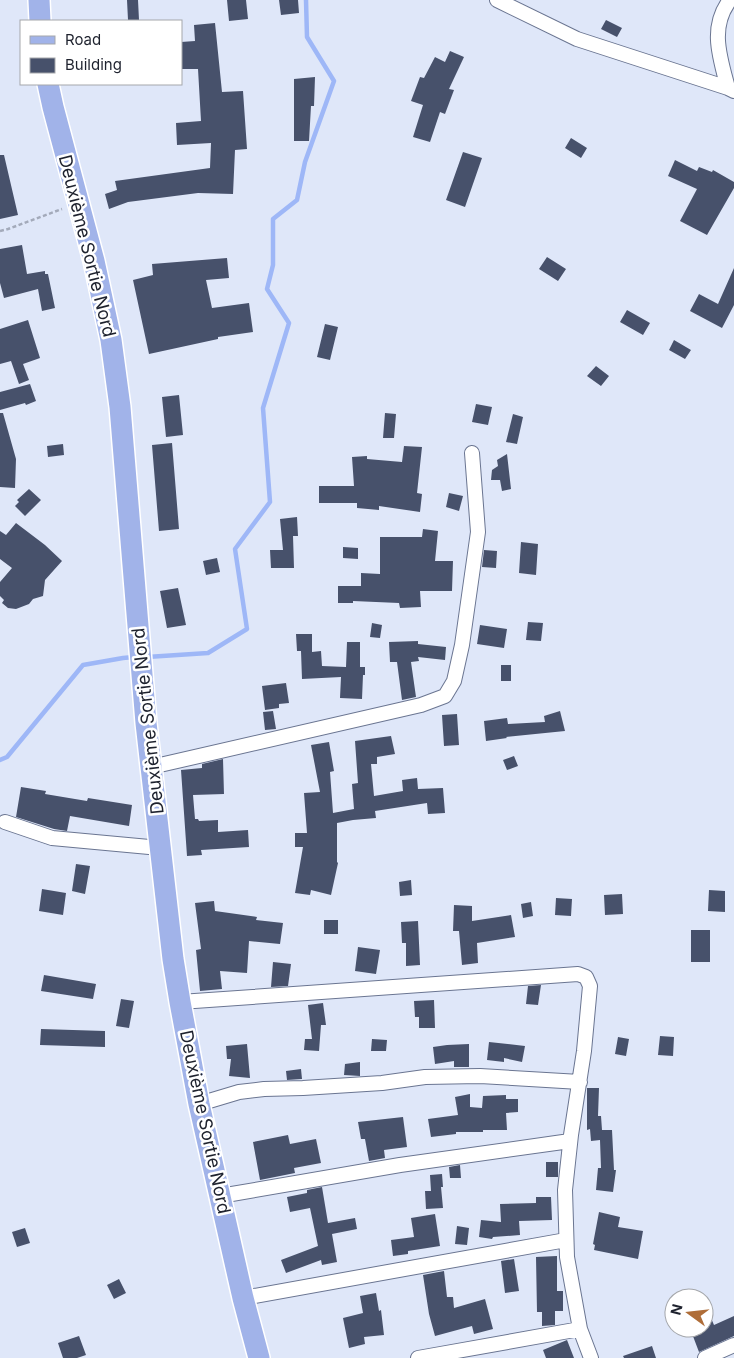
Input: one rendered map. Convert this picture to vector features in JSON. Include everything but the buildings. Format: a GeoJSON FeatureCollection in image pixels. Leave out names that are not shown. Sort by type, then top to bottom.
{"type":"FeatureCollection","features":[{"type":"Feature","properties":{"kind":"main road"},"geometry":{"type":"LineString","coordinates":[[39,0],[40,20]]}},
{"type":"Feature","properties":{"kind":"main road","name":"Deuxième Sortie Nord"},"geometry":{"type":"LineString","coordinates":[[48,85],[94,261],[111,340],[119,397],[129,502],[141,670],[173,958],[199,1104],[243,1298],[259,1358]]}},
{"type":"Feature","properties":{"kind":"street"},"geometry":{"type":"LineString","coordinates":[[497,0],[577,39],[731,89]]}},
{"type":"Feature","properties":{"kind":"street"},"geometry":{"type":"LineString","coordinates":[[730,0],[726,5],[717,29],[719,56],[731,89]]}},
{"type":"Feature","properties":{"kind":"street"},"geometry":{"type":"LineString","coordinates":[[151,767],[421,705],[445,696],[454,681],[462,645],[478,532],[472,453]]}},
{"type":"Feature","properties":{"kind":"street"},"geometry":{"type":"LineString","coordinates":[[5,822],[52,838],[160,848]]}},
{"type":"Feature","properties":{"kind":"street"},"geometry":{"type":"LineString","coordinates":[[180,1002],[578,974],[586,977],[590,986],[580,1082],[570,1141],[565,1190],[567,1257],[580,1329],[591,1358]]}},
{"type":"Feature","properties":{"kind":"street"},"geometry":{"type":"LineString","coordinates":[[199,1104],[239,1092],[264,1089],[382,1083],[425,1077],[480,1076],[580,1082]]}},
{"type":"Feature","properties":{"kind":"street"},"geometry":{"type":"LineString","coordinates":[[220,1196],[400,1165],[570,1141]]}},
{"type":"Feature","properties":{"kind":"street"},"geometry":{"type":"LineString","coordinates":[[243,1298],[566,1240]]}},
{"type":"Feature","properties":{"kind":"street"},"geometry":{"type":"LineString","coordinates":[[418,1358],[580,1329]]}},
{"type":"Feature","properties":{"kind":"street"},"geometry":{"type":"LineString","coordinates":[[705,1358],[734,1345]]}},
{"type":"Feature","properties":{"kind":"path"},"geometry":{"type":"LineString","coordinates":[[0,231],[78,204]]}},
{"type":"Feature","properties":{"kind":"waterway"},"geometry":{"type":"LineString","coordinates":[[147,657],[208,653],[247,629],[235,549],[270,502],[263,408],[289,323],[267,289],[273,265],[273,219],[297,200],[305,162],[334,81],[307,37],[306,0]]}},
{"type":"Feature","properties":{"kind":"waterway"},"geometry":{"type":"LineString","coordinates":[[0,760],[7,757],[83,665],[134,657]]}}]}
